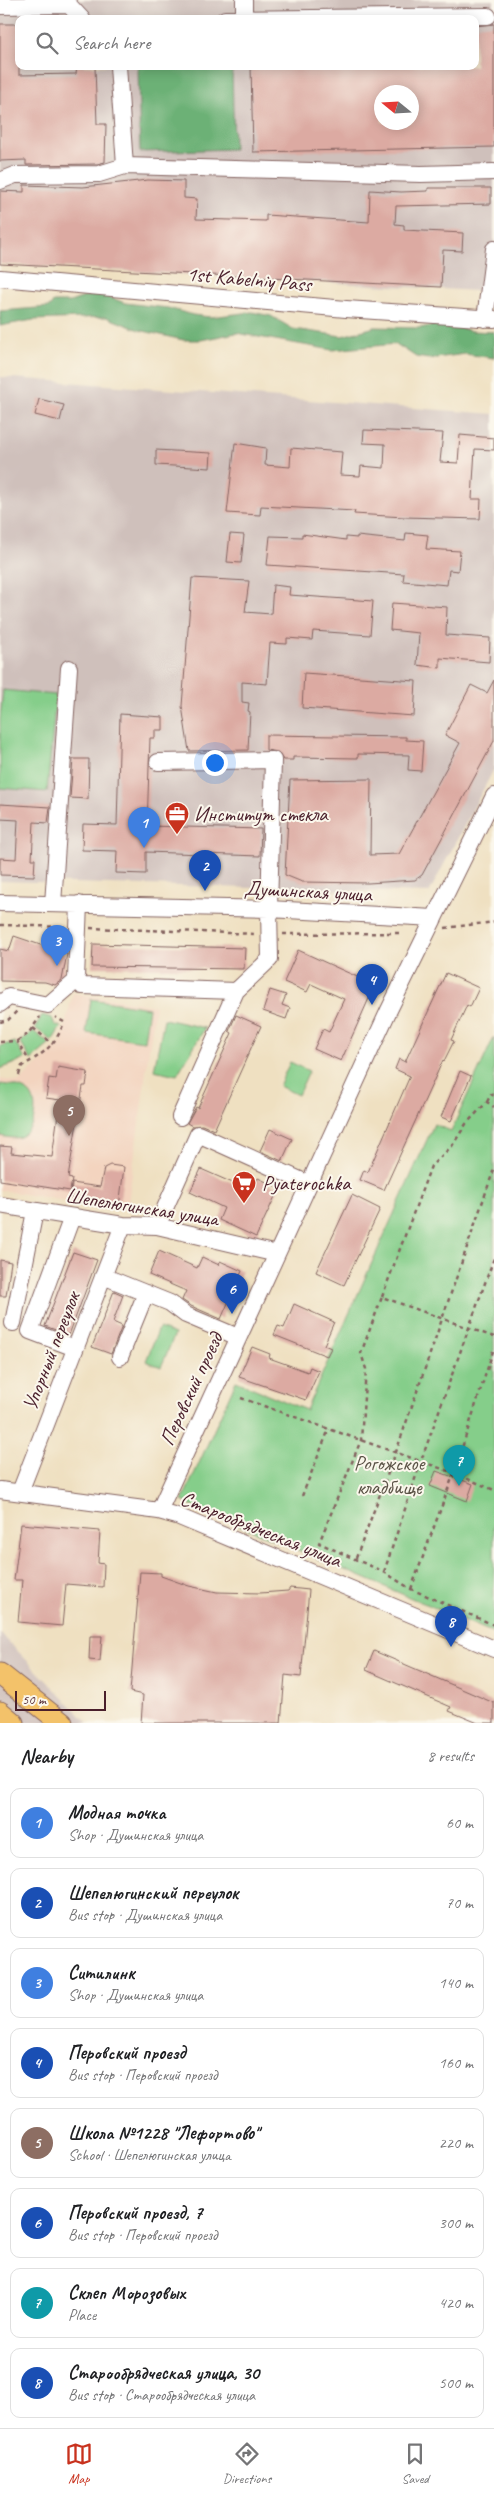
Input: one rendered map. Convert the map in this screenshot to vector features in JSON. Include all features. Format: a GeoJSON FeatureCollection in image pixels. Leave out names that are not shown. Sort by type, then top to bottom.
{"type":"FeatureCollection","features":[{"type":"Feature","properties":{"kind":"main road"},"geometry":{"type":"LineString","coordinates":[[0,1666],[38,1703]]}},
{"type":"Feature","properties":{"kind":"main road"},"geometry":{"type":"LineString","coordinates":[[0,1674],[62,1723]]}},
{"type":"Feature","properties":{"kind":"main road"},"geometry":{"type":"LineString","coordinates":[[0,1713],[13,1723]]}},
{"type":"Feature","properties":{"kind":"street"},"geometry":{"type":"LineString","coordinates":[[244,0],[244,15]]}},
{"type":"Feature","properties":{"kind":"street"},"geometry":{"type":"LineString","coordinates":[[0,6],[69,2],[79,15]]}},
{"type":"Feature","properties":{"kind":"street"},"geometry":{"type":"LineString","coordinates":[[479,16],[488,16]]}},
{"type":"Feature","properties":{"kind":"street"},"geometry":{"type":"LineString","coordinates":[[118,70],[125,166]]}},
{"type":"Feature","properties":{"kind":"street"},"geometry":{"type":"LineString","coordinates":[[0,181],[15,175],[99,174],[125,166],[420,174],[494,172]]}},
{"type":"Feature","properties":{"kind":"street"},"geometry":{"type":"LineString","coordinates":[[490,319],[494,250]]}},
{"type":"Feature","properties":{"kind":"street","name":"1st Kabelniy Pass"},"geometry":{"type":"LineString","coordinates":[[0,278],[336,308],[490,319]]}},
{"type":"Feature","properties":{"kind":"street"},"geometry":{"type":"LineString","coordinates":[[53,904],[69,668]]}},
{"type":"Feature","properties":{"kind":"street"},"geometry":{"type":"LineString","coordinates":[[158,762],[273,760],[268,909],[270,959],[236,991],[180,1117]]}},
{"type":"Feature","properties":{"kind":"street","name":"Перовский проезд"},"geometry":{"type":"LineString","coordinates":[[159,1511],[388,1012],[440,923],[493,799]]}},
{"type":"Feature","properties":{"kind":"street","name":"Душинская улица"},"geometry":{"type":"LineString","coordinates":[[0,903],[268,909],[440,923]]}},
{"type":"Feature","properties":{"kind":"street"},"geometry":{"type":"LineString","coordinates":[[79,904],[77,980],[85,988],[236,991]]}},
{"type":"Feature","properties":{"kind":"street"},"geometry":{"type":"LineString","coordinates":[[0,1004],[9,997],[42,1009],[53,1002],[77,980]]}},
{"type":"Feature","properties":{"kind":"street"},"geometry":{"type":"LineString","coordinates":[[157,1226],[198,1134],[309,1184]]}},
{"type":"Feature","properties":{"kind":"street","name":"Шепелюгинская улица"},"geometry":{"type":"LineString","coordinates":[[0,1205],[123,1225],[157,1226],[277,1254]]}},
{"type":"Feature","properties":{"kind":"street"},"geometry":{"type":"LineString","coordinates":[[35,1211],[7,1319],[75,1348]]}},
{"type":"Feature","properties":{"kind":"street"},"geometry":{"type":"LineString","coordinates":[[30,1330],[72,1217]]}},
{"type":"Feature","properties":{"kind":"street","name":"Упорный переулок"},"geometry":{"type":"LineString","coordinates":[[20,1492],[123,1225]]}},
{"type":"Feature","properties":{"kind":"street"},"geometry":{"type":"LineString","coordinates":[[103,1276],[170,1303],[186,1315],[238,1337]]}},
{"type":"Feature","properties":{"kind":"street"},"geometry":{"type":"LineString","coordinates":[[120,1358],[146,1293]]}},
{"type":"Feature","properties":{"kind":"street","name":"Старообрядческая улица"},"geometry":{"type":"LineString","coordinates":[[0,1490],[159,1511],[177,1516],[494,1649]]}},
{"type":"Feature","properties":{"kind":"path"},"geometry":{"type":"LineString","coordinates":[[440,923],[494,922]]}},
{"type":"Feature","properties":{"kind":"path"},"geometry":{"type":"LineString","coordinates":[[0,925],[269,934],[401,933]]}},
{"type":"Feature","properties":{"kind":"path"},"geometry":{"type":"LineString","coordinates":[[0,1042],[17,1041],[33,1028],[42,1009],[64,1020],[52,1044],[30,1062],[22,1066],[19,1075]]}},
{"type":"Feature","properties":{"kind":"path"},"geometry":{"type":"LineString","coordinates":[[33,1028],[52,1044]]}},
{"type":"Feature","properties":{"kind":"path"},"geometry":{"type":"LineString","coordinates":[[17,1041],[30,1062]]}},
{"type":"Feature","properties":{"kind":"path"},"geometry":{"type":"LineString","coordinates":[[494,1096],[491,1094],[487,1102],[466,1124],[452,1146],[431,1166],[362,1353],[366,1368],[361,1440],[319,1543],[384,1572],[410,1589],[494,1625]]}},
{"type":"Feature","properties":{"kind":"path"},"geometry":{"type":"LineString","coordinates":[[487,1102],[494,1107]]}},
{"type":"Feature","properties":{"kind":"path"},"geometry":{"type":"LineString","coordinates":[[356,1558],[396,1452],[494,1169]]}},
{"type":"Feature","properties":{"kind":"path"},"geometry":{"type":"LineString","coordinates":[[384,1572],[421,1461],[470,1330],[494,1258]]}},
{"type":"Feature","properties":{"kind":"path"},"geometry":{"type":"LineString","coordinates":[[382,1297],[494,1337]]}},
{"type":"Feature","properties":{"kind":"path"},"geometry":{"type":"LineString","coordinates":[[410,1589],[454,1473],[494,1348]]}},
{"type":"Feature","properties":{"kind":"path"},"geometry":{"type":"LineString","coordinates":[[241,1398],[454,1473],[494,1490]]}},
{"type":"Feature","properties":{"kind":"path"},"geometry":{"type":"LineString","coordinates":[[302,1496],[329,1429]]}},
{"type":"Feature","properties":{"kind":"shaded area"},"geometry":{"type":"Polygon","coordinates":[[[0,0],[494,0],[494,292],[0,264],[0,0]]]}},
{"type":"Feature","properties":{"kind":"shaded area"},"geometry":{"type":"Polygon","coordinates":[[[0,377],[494,414],[494,769],[429,893],[0,881],[0,377]]]}},
{"type":"Feature","properties":{"kind":"shaded area"},"geometry":{"type":"Polygon","coordinates":[[[73,993],[155,1006],[127,1211],[0,1190],[0,1079],[19,1082],[61,1042],[73,993]]]}},
{"type":"Feature","properties":{"kind":"shaded area"},"geometry":{"type":"Polygon","coordinates":[[[0,1633],[88,1723],[0,1723],[0,1633]]]}},
{"type":"Feature","properties":{"kind":"green space"},"geometry":{"type":"Polygon","coordinates":[[[138,70],[232,70],[234,149],[140,152],[138,70]]]}},
{"type":"Feature","properties":{"kind":"green space"},"geometry":{"type":"Polygon","coordinates":[[[93,294],[101,294],[125,303],[168,308],[193,315],[210,317],[252,312],[271,316],[293,329],[342,336],[375,327],[420,328],[446,323],[471,331],[494,332],[494,358],[465,354],[429,359],[416,357],[396,344],[332,350],[236,333],[201,340],[183,340],[139,330],[106,317],[33,320],[0,326],[0,311],[50,307],[53,302],[70,302],[93,294]]]}},
{"type":"Feature","properties":{"kind":"green space"},"geometry":{"type":"Polygon","coordinates":[[[3,690],[56,695],[47,792],[0,788],[0,719],[3,690]]]}},
{"type":"Feature","properties":{"kind":"green space"},"geometry":{"type":"Polygon","coordinates":[[[91,999],[149,1008],[144,1041],[86,1033],[91,999]]]}},
{"type":"Feature","properties":{"kind":"green space"},"geometry":{"type":"Polygon","coordinates":[[[42,1015],[52,1018],[55,1025],[61,1027],[52,1041],[35,1028],[42,1015]]]}},
{"type":"Feature","properties":{"kind":"green space"},"geometry":{"type":"Polygon","coordinates":[[[164,1019],[205,1028],[177,1075],[154,1070],[164,1019]]]}},
{"type":"Feature","properties":{"kind":"green space"},"geometry":{"type":"Polygon","coordinates":[[[33,1031],[50,1044],[31,1060],[20,1042],[33,1031]]]}},
{"type":"Feature","properties":{"kind":"green space","name":"Рогожское кладбище"},"geometry":{"type":"Polygon","coordinates":[[[494,1037],[494,1633],[182,1501],[236,1381],[306,1410],[434,1124],[451,1131],[494,1037]]]}},
{"type":"Feature","properties":{"kind":"green space"},"geometry":{"type":"Polygon","coordinates":[[[15,1042],[25,1059],[0,1069],[0,1046],[15,1042]]]}},
{"type":"Feature","properties":{"kind":"green space"},"geometry":{"type":"Polygon","coordinates":[[[290,1062],[309,1071],[298,1095],[279,1086],[290,1062]]]}},
{"type":"Feature","properties":{"kind":"green space"},"geometry":{"type":"Polygon","coordinates":[[[0,1084],[24,1089],[31,1095],[34,1101],[35,1108],[32,1122],[25,1134],[20,1137],[0,1136],[0,1084]]]}},
{"type":"Feature","properties":{"kind":"green space"},"geometry":{"type":"Polygon","coordinates":[[[159,1328],[175,1334],[161,1367],[146,1361],[159,1328]]]}},
{"type":"Feature","properties":{"kind":"building"},"geometry":{"type":"Polygon","coordinates":[[[0,24],[15,24],[15,70],[19,70],[19,75],[76,74],[76,70],[95,70],[97,124],[106,124],[105,162],[97,164],[26,165],[26,160],[0,161],[0,24]]]}},
{"type":"Feature","properties":{"kind":"building"},"geometry":{"type":"Polygon","coordinates":[[[494,24],[494,147],[253,152],[251,70],[479,70],[479,26],[494,24]]]}},
{"type":"Feature","properties":{"kind":"building"},"geometry":{"type":"Polygon","coordinates":[[[148,180],[184,181],[184,198],[197,199],[196,219],[266,221],[266,215],[369,222],[370,190],[401,192],[428,191],[428,188],[491,188],[491,204],[396,206],[395,224],[404,225],[404,230],[463,233],[462,251],[443,250],[441,287],[0,264],[0,191],[24,192],[24,185],[83,187],[148,180]]]}},
{"type":"Feature","properties":{"kind":"building"},"geometry":{"type":"Polygon","coordinates":[[[39,399],[64,405],[60,421],[35,415],[39,399]]]}},
{"type":"Feature","properties":{"kind":"building"},"geometry":{"type":"Polygon","coordinates":[[[364,430],[443,433],[440,462],[458,463],[460,435],[494,438],[494,450],[475,449],[472,499],[481,499],[480,519],[404,517],[354,514],[355,511],[261,506],[260,515],[227,513],[235,443],[266,448],[265,465],[290,467],[291,448],[342,452],[340,475],[360,476],[361,466],[384,468],[385,444],[363,443],[364,430]]]}},
{"type":"Feature","properties":{"kind":"building"},"geometry":{"type":"Polygon","coordinates":[[[156,450],[211,453],[210,468],[156,465],[156,450]]]}},
{"type":"Feature","properties":{"kind":"building"},"geometry":{"type":"Polygon","coordinates":[[[406,533],[428,535],[426,549],[460,551],[458,571],[449,570],[447,585],[403,581],[404,574],[267,565],[270,536],[302,537],[302,534],[346,540],[346,537],[357,538],[357,536],[405,541],[406,533]]]}},
{"type":"Feature","properties":{"kind":"building"},"geometry":{"type":"Polygon","coordinates":[[[230,534],[244,535],[241,563],[227,562],[230,534]]]}},
{"type":"Feature","properties":{"kind":"building"},"geometry":{"type":"Polygon","coordinates":[[[192,578],[249,581],[245,612],[271,614],[273,585],[290,587],[289,595],[373,601],[370,635],[313,631],[312,640],[287,638],[287,644],[270,643],[267,684],[242,682],[242,702],[249,703],[248,711],[250,712],[248,750],[189,751],[182,706],[192,578]]]}},
{"type":"Feature","properties":{"kind":"building"},"geometry":{"type":"Polygon","coordinates":[[[392,603],[447,607],[446,635],[490,638],[489,662],[440,658],[440,668],[417,665],[419,633],[390,630],[392,603]]]}},
{"type":"Feature","properties":{"kind":"building"},"geometry":{"type":"Polygon","coordinates":[[[304,673],[416,681],[414,716],[302,708],[304,673]]]}},
{"type":"Feature","properties":{"kind":"building"},"geometry":{"type":"Polygon","coordinates":[[[494,680],[494,741],[422,875],[415,880],[368,883],[302,882],[285,875],[290,780],[371,779],[370,855],[399,854],[460,743],[445,735],[471,685],[487,693],[494,680]]]}},
{"type":"Feature","properties":{"kind":"building"},"geometry":{"type":"Polygon","coordinates":[[[120,714],[163,717],[163,730],[155,730],[155,738],[150,738],[147,826],[261,829],[260,856],[146,852],[146,874],[116,873],[117,851],[82,850],[83,824],[117,825],[120,714]]]}},
{"type":"Feature","properties":{"kind":"building"},"geometry":{"type":"Polygon","coordinates":[[[266,735],[406,737],[406,740],[423,741],[421,771],[408,770],[409,755],[358,754],[358,758],[293,757],[293,760],[283,760],[278,752],[266,750],[266,735]]]}},
{"type":"Feature","properties":{"kind":"building"},"geometry":{"type":"Polygon","coordinates":[[[73,759],[89,759],[88,799],[70,798],[73,759]]]}},
{"type":"Feature","properties":{"kind":"building"},"geometry":{"type":"Polygon","coordinates":[[[0,804],[50,807],[48,823],[34,822],[32,859],[35,859],[34,876],[0,875],[0,858],[16,859],[18,820],[0,819],[0,804]]]}},
{"type":"Feature","properties":{"kind":"building"},"geometry":{"type":"Polygon","coordinates":[[[14,936],[67,954],[62,980],[55,985],[45,982],[0,981],[0,949],[9,951],[14,936]]]}},
{"type":"Feature","properties":{"kind":"building"},"geometry":{"type":"Polygon","coordinates":[[[93,944],[245,948],[244,969],[92,967],[93,944]]]}},
{"type":"Feature","properties":{"kind":"building"},"geometry":{"type":"Polygon","coordinates":[[[298,950],[375,985],[341,1061],[314,1049],[323,1029],[329,1032],[344,999],[311,984],[307,992],[284,982],[298,950]]]}},
{"type":"Feature","properties":{"kind":"building"},"geometry":{"type":"Polygon","coordinates":[[[446,973],[479,988],[470,1007],[467,1005],[451,1040],[454,1041],[443,1060],[384,1190],[360,1180],[364,1170],[368,1172],[410,1076],[395,1069],[399,1059],[405,1062],[446,973]]]}},
{"type":"Feature","properties":{"kind":"building"},"geometry":{"type":"Polygon","coordinates":[[[270,990],[286,995],[282,1005],[290,1008],[286,1019],[263,1011],[270,990]]]}},
{"type":"Feature","properties":{"kind":"building"},"geometry":{"type":"Polygon","coordinates":[[[236,1015],[261,1026],[214,1130],[202,1125],[192,1126],[187,1123],[196,1107],[198,1108],[232,1033],[229,1031],[236,1015]]]}},
{"type":"Feature","properties":{"kind":"building"},"geometry":{"type":"Polygon","coordinates":[[[58,1067],[88,1072],[86,1086],[83,1086],[68,1178],[72,1179],[70,1191],[0,1180],[0,1146],[12,1147],[11,1153],[52,1157],[60,1100],[46,1098],[49,1078],[56,1079],[58,1067]]]}},
{"type":"Feature","properties":{"kind":"building"},"geometry":{"type":"Polygon","coordinates":[[[460,1071],[471,1076],[451,1121],[441,1117],[460,1071]]]}},
{"type":"Feature","properties":{"kind":"building"},"geometry":{"type":"Polygon","coordinates":[[[270,1129],[292,1139],[282,1161],[260,1151],[270,1129]]]}},
{"type":"Feature","properties":{"kind":"building"},"geometry":{"type":"Polygon","coordinates":[[[110,1165],[124,1167],[119,1207],[71,1199],[72,1183],[100,1187],[104,1168],[110,1165]]]}},
{"type":"Feature","properties":{"kind":"building"},"geometry":{"type":"Polygon","coordinates":[[[201,1169],[235,1184],[240,1174],[256,1182],[258,1178],[279,1188],[256,1237],[219,1220],[224,1208],[190,1192],[201,1169]]]}},
{"type":"Feature","properties":{"kind":"building"},"geometry":{"type":"Polygon","coordinates":[[[352,1195],[380,1209],[344,1285],[316,1272],[352,1195]]]}},
{"type":"Feature","properties":{"kind":"building"},"geometry":{"type":"Polygon","coordinates":[[[159,1251],[197,1268],[202,1257],[219,1265],[220,1261],[242,1271],[221,1319],[182,1300],[186,1291],[149,1275],[159,1251]]]}},
{"type":"Feature","properties":{"kind":"building"},"geometry":{"type":"Polygon","coordinates":[[[73,1252],[97,1260],[69,1335],[45,1326],[73,1252]]]}},
{"type":"Feature","properties":{"kind":"building"},"geometry":{"type":"Polygon","coordinates":[[[0,1260],[11,1262],[6,1296],[0,1296],[0,1260]]]}},
{"type":"Feature","properties":{"kind":"building"},"geometry":{"type":"Polygon","coordinates":[[[114,1291],[123,1295],[113,1322],[122,1326],[111,1354],[92,1347],[114,1291]]]}},
{"type":"Feature","properties":{"kind":"building"},"geometry":{"type":"Polygon","coordinates":[[[294,1304],[334,1322],[324,1345],[331,1348],[327,1356],[274,1335],[278,1326],[284,1328],[294,1304]]]}},
{"type":"Feature","properties":{"kind":"building"},"geometry":{"type":"Polygon","coordinates":[[[252,1347],[270,1354],[269,1358],[308,1372],[310,1367],[319,1371],[306,1400],[239,1377],[252,1347]]]}},
{"type":"Feature","properties":{"kind":"building"},"geometry":{"type":"Polygon","coordinates":[[[436,1471],[473,1484],[467,1501],[430,1486],[436,1471]]]}},
{"type":"Feature","properties":{"kind":"building"},"geometry":{"type":"Polygon","coordinates":[[[21,1524],[100,1531],[98,1563],[104,1564],[103,1587],[66,1584],[62,1626],[18,1622],[22,1580],[14,1580],[21,1524]]]}},
{"type":"Feature","properties":{"kind":"building"},"geometry":{"type":"Polygon","coordinates":[[[140,1572],[161,1573],[161,1576],[189,1586],[217,1592],[260,1593],[288,1591],[290,1588],[309,1590],[301,1677],[285,1675],[281,1723],[141,1723],[143,1695],[130,1692],[140,1572]]]}},
{"type":"Feature","properties":{"kind":"building"},"geometry":{"type":"Polygon","coordinates":[[[90,1636],[102,1636],[100,1661],[89,1660],[90,1636]]]}},
{"type":"Feature","properties":{"kind":"building"},"geometry":{"type":"Polygon","coordinates":[[[374,1651],[494,1703],[494,1723],[478,1723],[449,1711],[451,1707],[366,1670],[374,1651]]]}},
{"type":"Feature","properties":{"kind":"place","name":"Институт стекла"},"geometry":{"type":"Point","coordinates":[177,835]}},
{"type":"Feature","properties":{"kind":"place","name":"Модная точка"},"geometry":{"type":"Point","coordinates":[144,848]}},
{"type":"Feature","properties":{"kind":"place","name":"Шепелюгинский переулок"},"geometry":{"type":"Point","coordinates":[205,891]}},
{"type":"Feature","properties":{"kind":"place","name":"Ситилинк"},"geometry":{"type":"Point","coordinates":[57,966]}},
{"type":"Feature","properties":{"kind":"place","name":"Перовский проезд"},"geometry":{"type":"Point","coordinates":[372,1005]}},
{"type":"Feature","properties":{"kind":"place","name":"Школа №1228 \"Лефортово\""},"geometry":{"type":"Point","coordinates":[69,1136]}},
{"type":"Feature","properties":{"kind":"place","name":"Pyaterochka"},"geometry":{"type":"Point","coordinates":[244,1204]}},
{"type":"Feature","properties":{"kind":"place","name":"Перовский проезд, 7"},"geometry":{"type":"Point","coordinates":[232,1314]}},
{"type":"Feature","properties":{"kind":"place","name":"Склеп Морозовых"},"geometry":{"type":"Point","coordinates":[459,1486]}},
{"type":"Feature","properties":{"kind":"place","name":"Старообрядческая улица, 30"},"geometry":{"type":"Point","coordinates":[451,1647]}}]}
